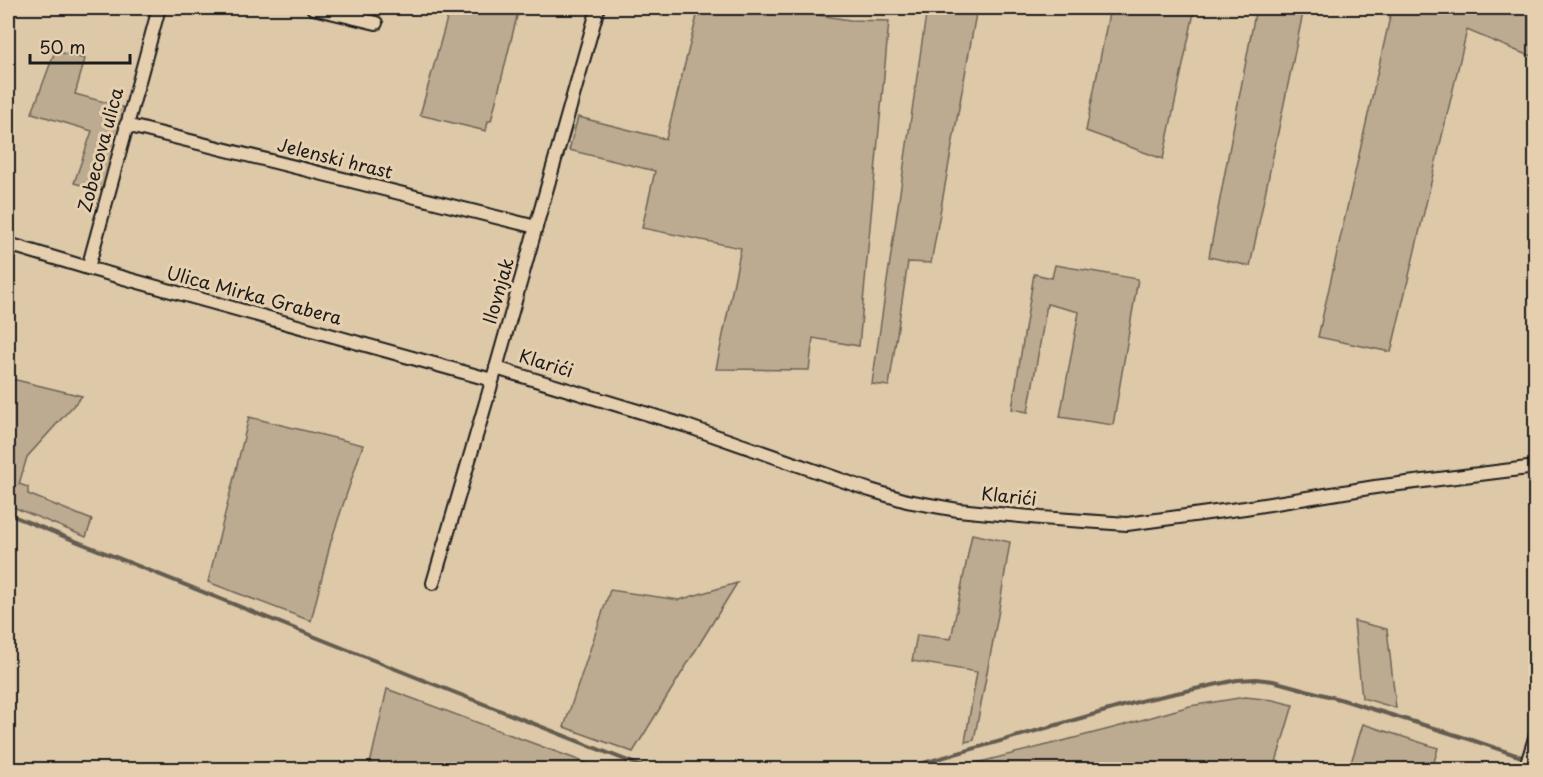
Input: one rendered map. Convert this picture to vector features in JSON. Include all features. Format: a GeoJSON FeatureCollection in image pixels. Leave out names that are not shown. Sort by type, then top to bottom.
{"type":"FeatureCollection","features":[{"type":"Feature","properties":{"kind":"street","name":"Zobecova ulica"},"geometry":{"type":"LineString","coordinates":[[88,268],[159,8]]}},
{"type":"Feature","properties":{"kind":"street"},"geometry":{"type":"LineString","coordinates":[[313,8],[376,23]]}},
{"type":"Feature","properties":{"kind":"street","name":"Ilovnjak"},"geometry":{"type":"LineString","coordinates":[[433,583],[597,8]]}},
{"type":"Feature","properties":{"kind":"street","name":"Jelenski hrast"},"geometry":{"type":"LineString","coordinates":[[126,125],[536,228]]}},
{"type":"Feature","properties":{"kind":"street","name":"Ulica Mirka Grabera"},"geometry":{"type":"LineString","coordinates":[[8,244],[88,268],[494,374]]}},
{"type":"Feature","properties":{"kind":"street","name":"Klarići"},"geometry":{"type":"LineString","coordinates":[[494,374],[684,425],[907,501],[958,510],[1041,518],[1127,524],[1375,487],[1536,467]]}},
{"type":"Feature","properties":{"kind":"street"},"geometry":{"type":"LineString","coordinates":[[1525,770],[1536,735]]}},
{"type":"Feature","properties":{"kind":"shaded area"},"geometry":{"type":"Polygon","coordinates":[[[450,8],[519,8],[491,121],[488,121],[486,131],[420,115],[450,8]]]}},
{"type":"Feature","properties":{"kind":"shaded area"},"geometry":{"type":"Polygon","coordinates":[[[699,8],[798,8],[798,12],[850,20],[889,21],[859,346],[813,338],[809,370],[716,369],[741,248],[642,228],[655,171],[569,150],[578,117],[666,139],[699,8]]]}},
{"type":"Feature","properties":{"kind":"shaded area"},"geometry":{"type":"Polygon","coordinates":[[[933,8],[977,8],[931,263],[908,262],[889,386],[872,384],[926,15],[933,8]]]}},
{"type":"Feature","properties":{"kind":"shaded area"},"geometry":{"type":"Polygon","coordinates":[[[1110,8],[1195,8],[1163,159],[1086,131],[1110,8]]]}},
{"type":"Feature","properties":{"kind":"shaded area"},"geometry":{"type":"Polygon","coordinates":[[[1256,8],[1304,8],[1250,266],[1209,257],[1256,8]]]}},
{"type":"Feature","properties":{"kind":"shaded area"},"geometry":{"type":"Polygon","coordinates":[[[1392,8],[1535,8],[1536,57],[1467,30],[1391,352],[1318,337],[1392,8]]]}},
{"type":"Feature","properties":{"kind":"shaded area"},"geometry":{"type":"Polygon","coordinates":[[[55,51],[85,59],[75,94],[126,108],[103,191],[74,183],[92,131],[32,113],[55,51]]]}},
{"type":"Feature","properties":{"kind":"shaded area"},"geometry":{"type":"Polygon","coordinates":[[[1055,265],[1138,279],[1113,425],[1060,417],[1079,312],[1047,304],[1028,412],[1012,409],[1034,274],[1052,278],[1055,265]]]}},
{"type":"Feature","properties":{"kind":"shaded area"},"geometry":{"type":"Polygon","coordinates":[[[8,378],[82,396],[27,457],[19,484],[28,487],[28,494],[92,520],[86,537],[8,505],[8,378]]]}},
{"type":"Feature","properties":{"kind":"shaded area"},"geometry":{"type":"Polygon","coordinates":[[[249,417],[363,445],[331,541],[311,621],[208,582],[249,417]]]}},
{"type":"Feature","properties":{"kind":"shaded area"},"geometry":{"type":"Polygon","coordinates":[[[972,534],[1010,542],[974,740],[965,742],[977,672],[912,661],[917,635],[951,639],[972,534]]]}},
{"type":"Feature","properties":{"kind":"shaded area"},"geometry":{"type":"Polygon","coordinates":[[[737,583],[633,752],[564,727],[610,590],[679,600],[737,583]]]}},
{"type":"Feature","properties":{"kind":"shaded area"},"geometry":{"type":"Polygon","coordinates":[[[1354,621],[1387,629],[1396,708],[1362,698],[1354,621]]]}},
{"type":"Feature","properties":{"kind":"shaded area"},"geometry":{"type":"Polygon","coordinates":[[[387,689],[605,769],[381,769],[370,764],[387,689]]]}},
{"type":"Feature","properties":{"kind":"shaded area"},"geometry":{"type":"Polygon","coordinates":[[[1245,697],[1293,705],[1274,769],[953,769],[1190,706],[1245,697]]]}},
{"type":"Feature","properties":{"kind":"shaded area"},"geometry":{"type":"Polygon","coordinates":[[[1363,724],[1438,748],[1432,769],[1349,769],[1363,724]]]}},
{"type":"Feature","properties":{"kind":"waterway"},"geometry":{"type":"LineString","coordinates":[[8,514],[651,770]]}},
{"type":"Feature","properties":{"kind":"waterway"},"geometry":{"type":"LineString","coordinates":[[899,770],[1144,700],[1237,680],[1256,679],[1273,681],[1343,700],[1536,762]]}}]}
